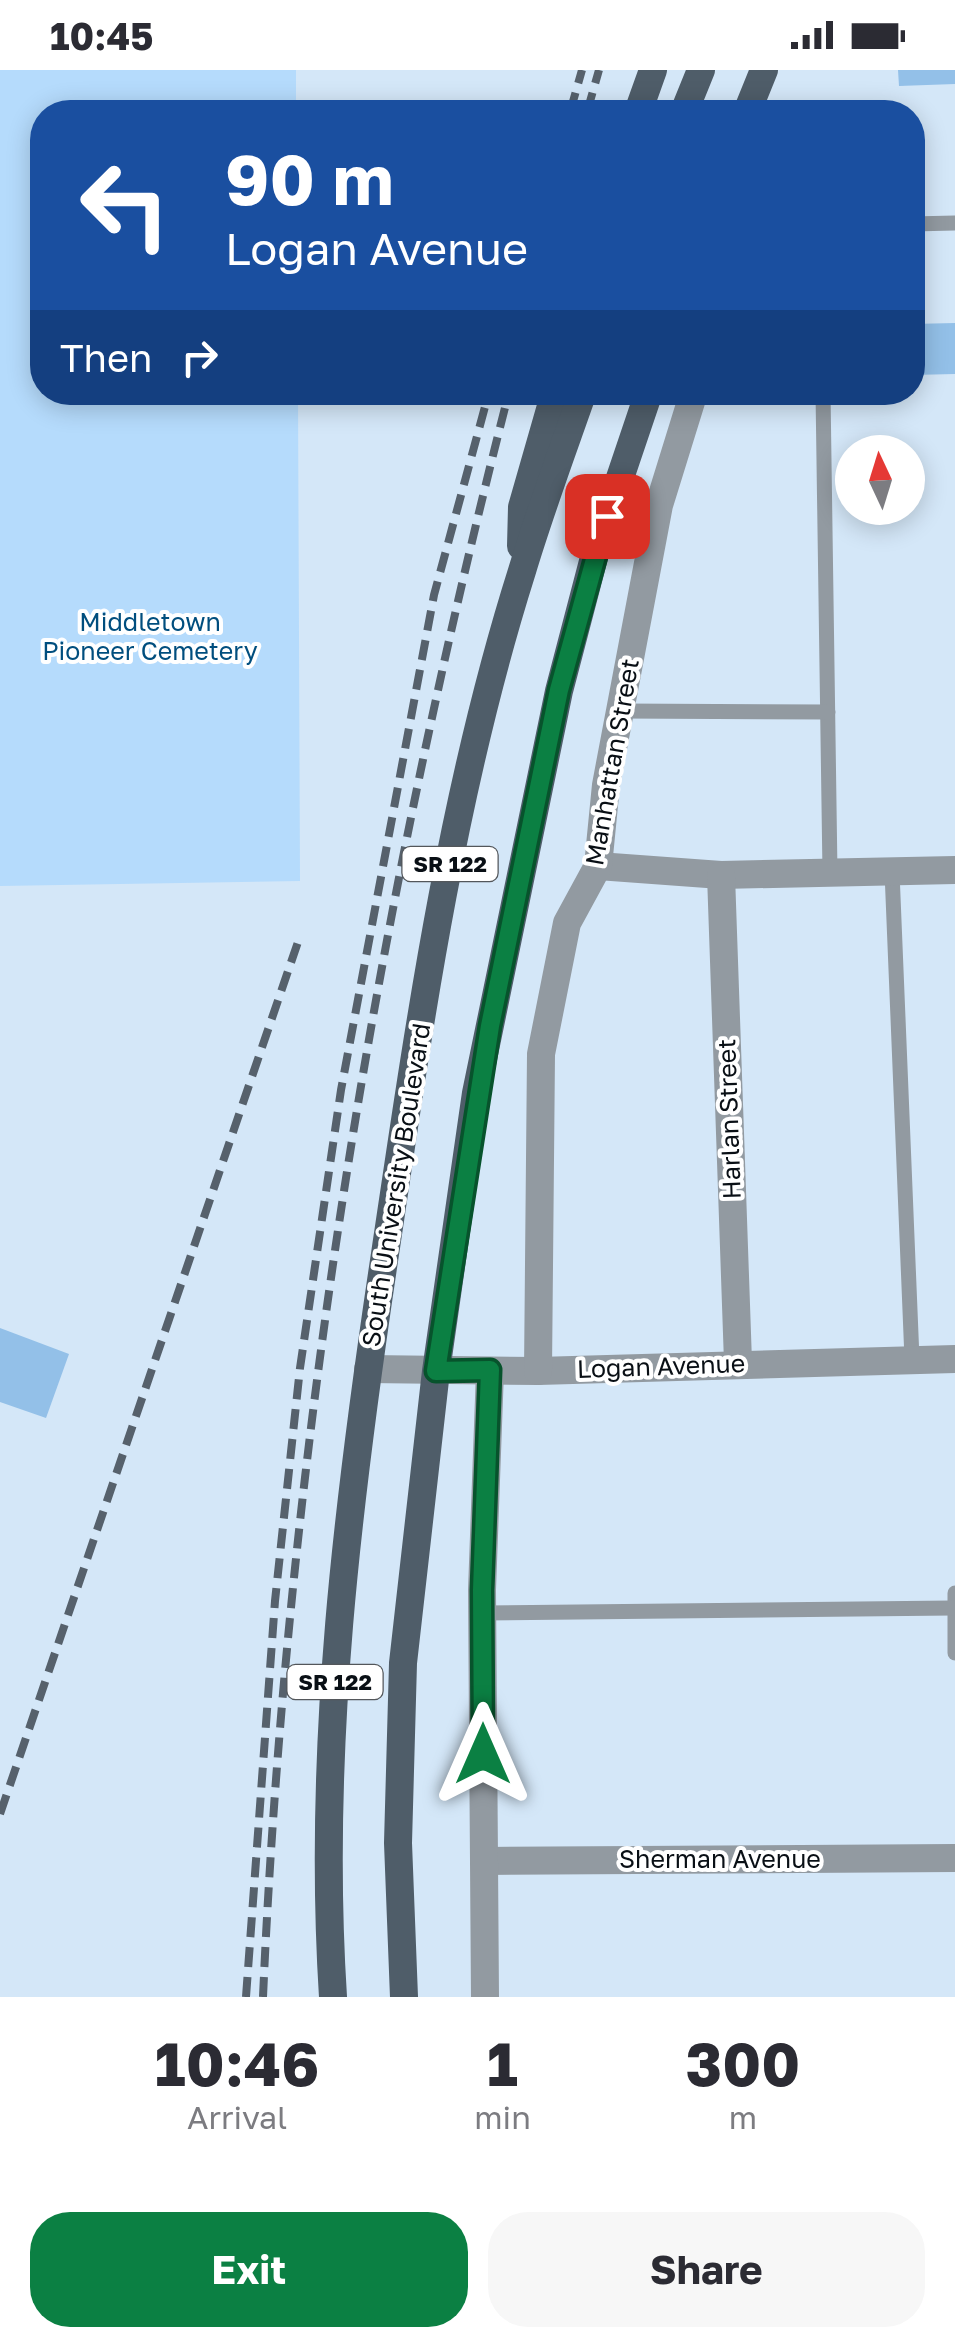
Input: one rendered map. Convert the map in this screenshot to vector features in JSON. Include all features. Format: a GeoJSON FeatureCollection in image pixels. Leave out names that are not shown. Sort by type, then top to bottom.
{"type":"FeatureCollection","features":[{"type":"Feature","properties":{"kind":"main road"},"geometry":{"type":"LineString","coordinates":[[642,100],[653,70]]}},
{"type":"Feature","properties":{"kind":"main road"},"geometry":{"type":"LineString","coordinates":[[689,100],[701,70]]}},
{"type":"Feature","properties":{"kind":"main road"},"geometry":{"type":"LineString","coordinates":[[752,100],[764,70]]}},
{"type":"Feature","properties":{"kind":"main road"},"geometry":{"type":"LineString","coordinates":[[521,572],[522,507],[551,405]]}},
{"type":"Feature","properties":{"kind":"main road","name":"South University Boulevard"},"geometry":{"type":"LineString","coordinates":[[332,1997],[328,1854],[331,1750],[339,1620],[368,1369],[442,902],[476,744],[521,572],[579,405]]}},
{"type":"Feature","properties":{"kind":"main road","name":"SR 122"},"geometry":{"type":"LineString","coordinates":[[404,1997],[398,1757],[404,1663],[436,1371],[476,1093],[559,690],[597,546],[645,405]]}},
{"type":"Feature","properties":{"kind":"street","name":"Manhattan Street"},"geometry":{"type":"LineString","coordinates":[[538,1371],[541,1054],[567,923],[598,866],[606,785],[659,505],[690,405]]}},
{"type":"Feature","properties":{"kind":"street"},"geometry":{"type":"LineString","coordinates":[[598,866],[721,875],[955,870]]}},
{"type":"Feature","properties":{"kind":"street","name":"Harlan Street"},"geometry":{"type":"LineString","coordinates":[[721,875],[738,1362]]}},
{"type":"Feature","properties":{"kind":"street","name":"Logan Avenue"},"geometry":{"type":"LineString","coordinates":[[368,1369],[538,1371],[955,1358]]}},
{"type":"Feature","properties":{"kind":"street"},"geometry":{"type":"LineString","coordinates":[[485,1997],[482,1613],[490,1370]]}},
{"type":"Feature","properties":{"kind":"street","name":"Sherman Avenue"},"geometry":{"type":"LineString","coordinates":[[484,1860],[955,1858]]}},
{"type":"Feature","properties":{"kind":"lane"},"geometry":{"type":"LineString","coordinates":[[925,224],[955,224]]}},
{"type":"Feature","properties":{"kind":"lane"},"geometry":{"type":"LineString","coordinates":[[823,405],[830,873]]}},
{"type":"Feature","properties":{"kind":"lane"},"geometry":{"type":"LineString","coordinates":[[620,711],[828,712]]}},
{"type":"Feature","properties":{"kind":"lane"},"geometry":{"type":"LineString","coordinates":[[892,872],[912,1359]]}},
{"type":"Feature","properties":{"kind":"lane"},"geometry":{"type":"LineString","coordinates":[[482,1613],[954,1601],[955,1653]]}},
{"type":"Feature","properties":{"kind":"green space","name":"Middletown Pioneer Cemetery"},"geometry":{"type":"Polygon","coordinates":[[[0,70],[296,70],[296,100],[30,100],[30,405],[298,405],[300,881],[0,886],[0,70]]]}},
{"type":"Feature","properties":{"kind":"building"},"geometry":{"type":"Polygon","coordinates":[[[898,70],[955,70],[955,84],[899,86],[898,70]]]}},
{"type":"Feature","properties":{"kind":"building"},"geometry":{"type":"Polygon","coordinates":[[[955,323],[955,374],[925,375],[925,324],[955,323]]]}},
{"type":"Feature","properties":{"kind":"building"},"geometry":{"type":"Polygon","coordinates":[[[0,1328],[69,1354],[46,1418],[0,1402],[0,1328]]]}},
{"type":"Feature","properties":{"kind":"railway"},"geometry":{"type":"LineString","coordinates":[[573,100],[582,70]]}},
{"type":"Feature","properties":{"kind":"railway"},"geometry":{"type":"LineString","coordinates":[[590,100],[599,70]]}},
{"type":"Feature","properties":{"kind":"railway"},"geometry":{"type":"LineString","coordinates":[[246,1997],[275,1601],[300,1368],[341,1090],[434,595],[485,405]]}},
{"type":"Feature","properties":{"kind":"railway"},"geometry":{"type":"LineString","coordinates":[[263,1997],[275,1794],[293,1592],[344,1188],[417,788],[506,405]]}},
{"type":"Feature","properties":{"kind":"railway"},"geometry":{"type":"LineString","coordinates":[[0,1814],[299,939]]}},
{"type":"Feature","properties":{"kind":"route"},"geometry":{"type":"LineString","coordinates":[[483,1754],[482,1590],[490,1370],[436,1371],[476,1093],[559,690],[607,516]]}}]}
